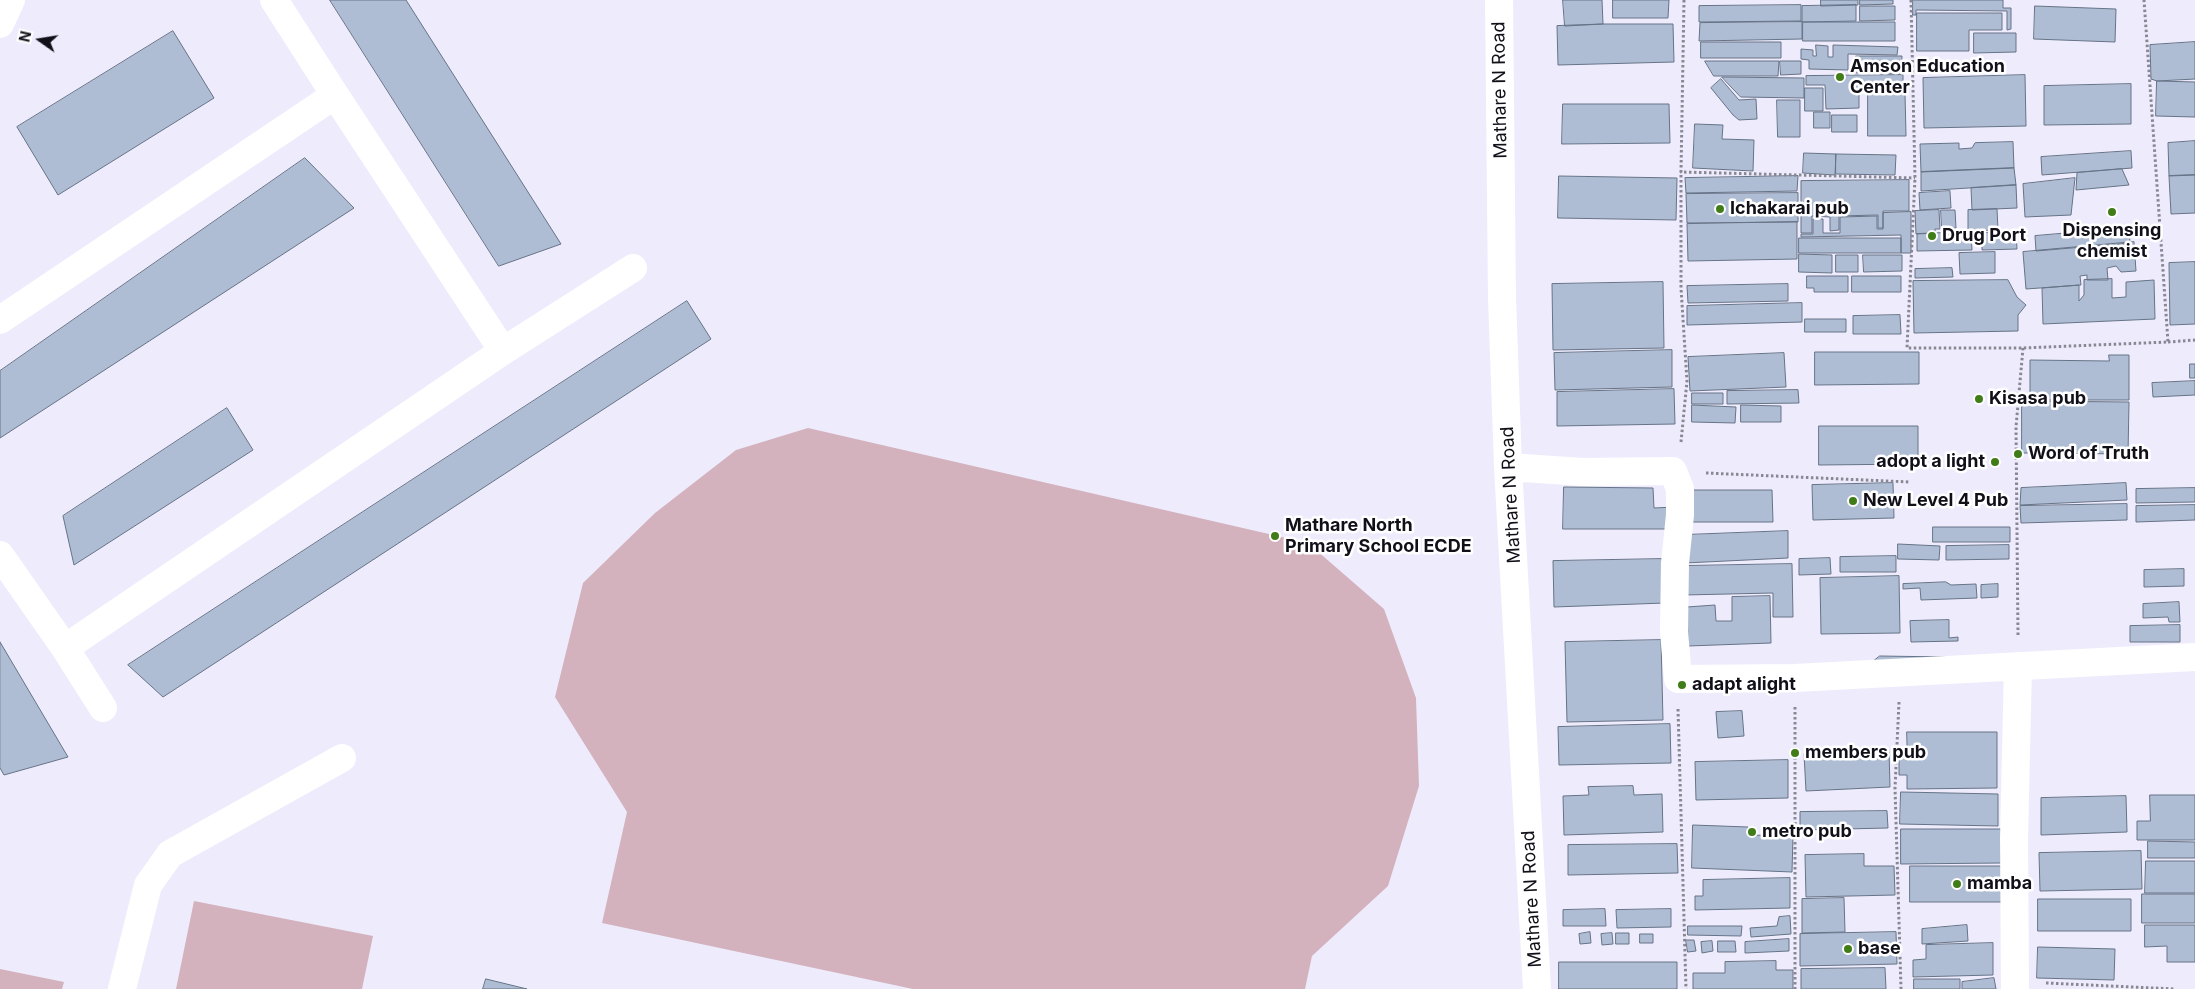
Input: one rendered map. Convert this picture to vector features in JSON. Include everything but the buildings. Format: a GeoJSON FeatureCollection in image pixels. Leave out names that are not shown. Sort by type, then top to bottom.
{"type":"FeatureCollection","features":[{"type":"Feature","properties":{"kind":"street"},"geometry":{"type":"LineString","coordinates":[[0,24],[11,0]]}},
{"type":"Feature","properties":{"kind":"street"},"geometry":{"type":"LineString","coordinates":[[274,0],[502,351]]}},
{"type":"Feature","properties":{"kind":"street","name":"Mathare N Road"},"geometry":{"type":"LineString","coordinates":[[1499,0],[1502,298],[1508,467],[1537,989]]}},
{"type":"Feature","properties":{"kind":"street"},"geometry":{"type":"LineString","coordinates":[[0,320],[335,95]]}},
{"type":"Feature","properties":{"kind":"street"},"geometry":{"type":"LineString","coordinates":[[65,648],[502,351],[633,268]]}},
{"type":"Feature","properties":{"kind":"street"},"geometry":{"type":"LineString","coordinates":[[1508,467],[1583,472],[1673,471],[1680,488],[1680,515],[1675,563],[1674,631],[1678,679],[1795,678],[2195,657]]}},
{"type":"Feature","properties":{"kind":"street"},"geometry":{"type":"LineString","coordinates":[[0,555],[104,708]]}},
{"type":"Feature","properties":{"kind":"street"},"geometry":{"type":"LineString","coordinates":[[2015,985],[2014,838],[2018,666]]}},
{"type":"Feature","properties":{"kind":"street"},"geometry":{"type":"LineString","coordinates":[[122,989],[148,884],[170,854],[342,758]]}},
{"type":"Feature","properties":{"kind":"path"},"geometry":{"type":"LineString","coordinates":[[1684,0],[1681,288],[1687,381],[1679,457],[1673,471],[1910,482]]}},
{"type":"Feature","properties":{"kind":"path"},"geometry":{"type":"LineString","coordinates":[[1911,0],[1915,178],[1907,348],[2023,348],[2195,340]]}},
{"type":"Feature","properties":{"kind":"path"},"geometry":{"type":"LineString","coordinates":[[2144,0],[2168,342]]}},
{"type":"Feature","properties":{"kind":"path"},"geometry":{"type":"LineString","coordinates":[[1681,172],[1915,178]]}},
{"type":"Feature","properties":{"kind":"path"},"geometry":{"type":"LineString","coordinates":[[2018,666],[2016,427],[2023,348]]}},
{"type":"Feature","properties":{"kind":"path"},"geometry":{"type":"LineString","coordinates":[[1901,673],[1895,788],[1901,989]]}},
{"type":"Feature","properties":{"kind":"path"},"geometry":{"type":"LineString","coordinates":[[1795,678],[1795,989]]}},
{"type":"Feature","properties":{"kind":"path"},"geometry":{"type":"LineString","coordinates":[[1678,679],[1686,989]]}},
{"type":"Feature","properties":{"kind":"path"},"geometry":{"type":"LineString","coordinates":[[2015,985],[2175,989]]}},
{"type":"Feature","properties":{"kind":"shaded area"},"geometry":{"type":"Polygon","coordinates":[[[808,428],[1308,543],[1384,609],[1416,698],[1419,786],[1388,886],[1312,956],[1305,989],[913,989],[602,923],[627,812],[555,697],[583,583],[655,513],[736,450],[808,428]]]}},
{"type":"Feature","properties":{"kind":"shaded area"},"geometry":{"type":"Polygon","coordinates":[[[194,901],[373,936],[362,989],[176,989],[194,901]]]}},
{"type":"Feature","properties":{"kind":"shaded area"},"geometry":{"type":"Polygon","coordinates":[[[0,969],[64,982],[62,989],[0,989],[0,969]]]}},
{"type":"Feature","properties":{"kind":"place","name":"Amson Education Center"},"geometry":{"type":"Point","coordinates":[1840,77]}},
{"type":"Feature","properties":{"kind":"place","name":"Ichakarai pub"},"geometry":{"type":"Point","coordinates":[1720,209]}},
{"type":"Feature","properties":{"kind":"place","name":"Dispensing chemist"},"geometry":{"type":"Point","coordinates":[2112,212]}},
{"type":"Feature","properties":{"kind":"place","name":"Drug Port"},"geometry":{"type":"Point","coordinates":[1932,236]}},
{"type":"Feature","properties":{"kind":"place","name":"Kisasa pub"},"geometry":{"type":"Point","coordinates":[1979,399]}},
{"type":"Feature","properties":{"kind":"place","name":"Word of Truth"},"geometry":{"type":"Point","coordinates":[2018,454]}},
{"type":"Feature","properties":{"kind":"place","name":"adopt a light"},"geometry":{"type":"Point","coordinates":[1995,462]}},
{"type":"Feature","properties":{"kind":"place","name":"New Level 4 Pub"},"geometry":{"type":"Point","coordinates":[1853,501]}},
{"type":"Feature","properties":{"kind":"place","name":"Mathare North Primary School ECDE"},"geometry":{"type":"Point","coordinates":[1275,536]}},
{"type":"Feature","properties":{"kind":"place","name":"adapt alight"},"geometry":{"type":"Point","coordinates":[1682,685]}},
{"type":"Feature","properties":{"kind":"place","name":"members pub"},"geometry":{"type":"Point","coordinates":[1795,753]}},
{"type":"Feature","properties":{"kind":"place","name":"metro pub"},"geometry":{"type":"Point","coordinates":[1752,832]}},
{"type":"Feature","properties":{"kind":"place","name":"mamba"},"geometry":{"type":"Point","coordinates":[1957,884]}},
{"type":"Feature","properties":{"kind":"place","name":"base"},"geometry":{"type":"Point","coordinates":[1848,949]}}]}
